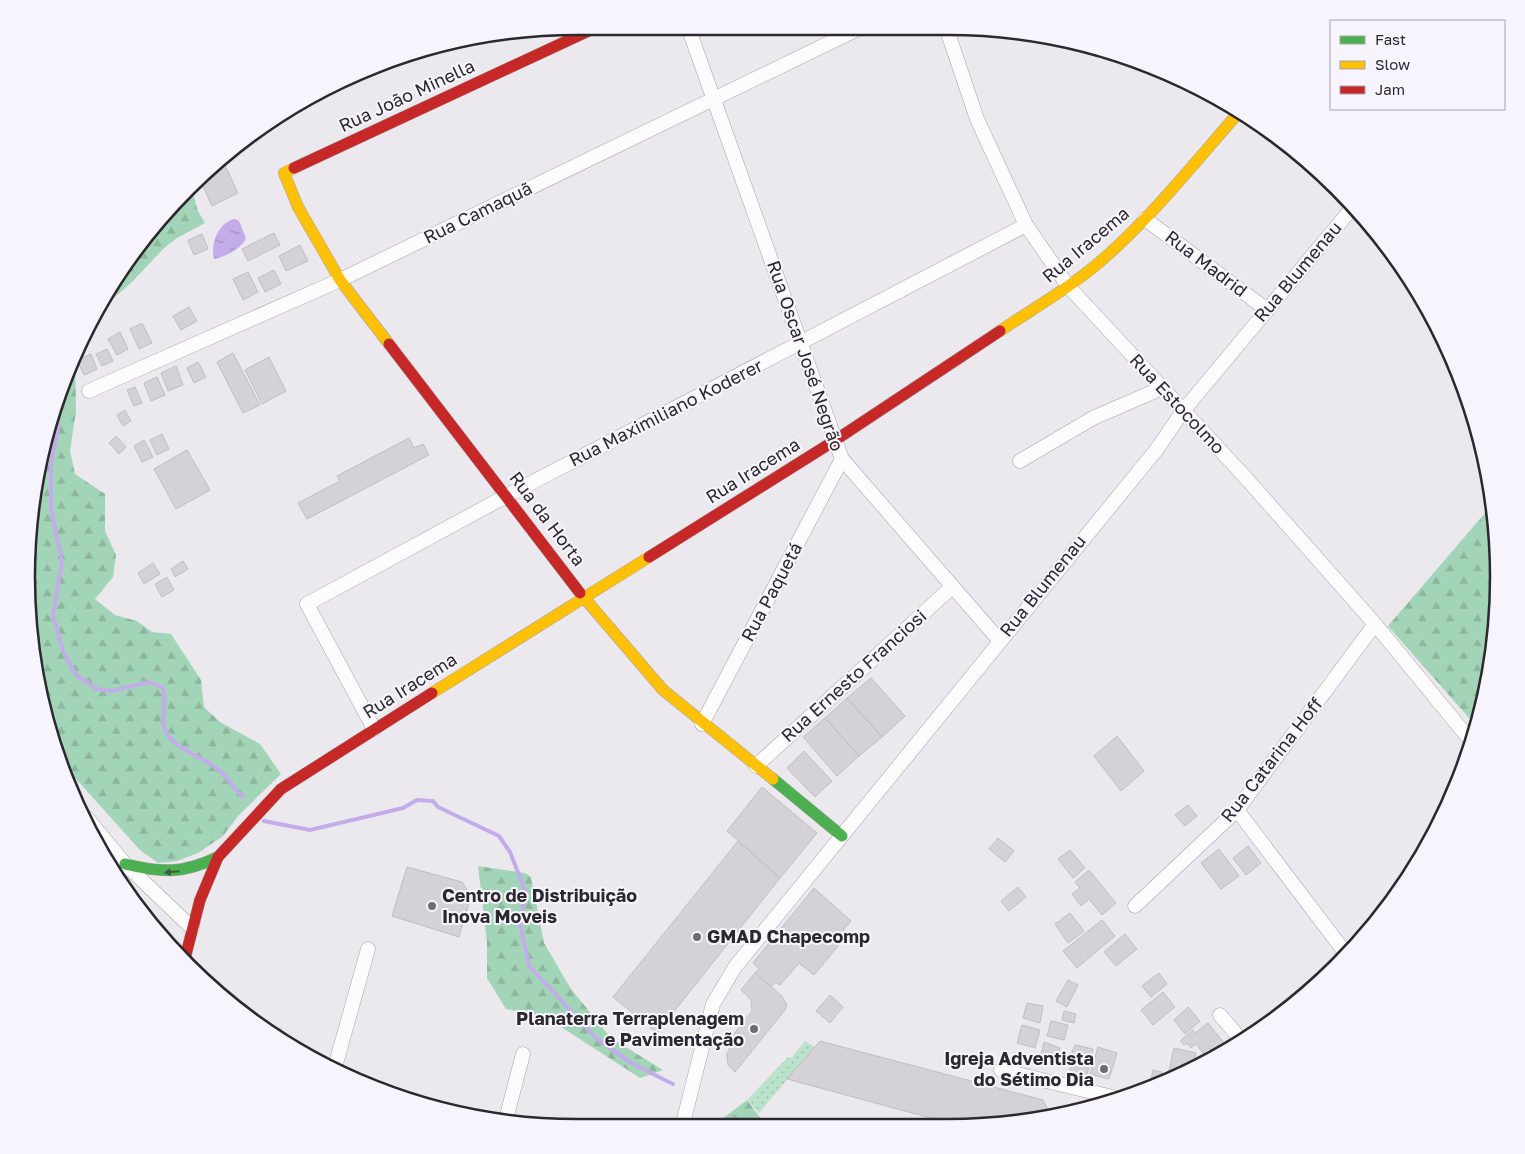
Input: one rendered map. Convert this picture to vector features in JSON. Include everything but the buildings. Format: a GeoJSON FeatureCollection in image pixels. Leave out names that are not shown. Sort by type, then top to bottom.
{"type":"FeatureCollection","features":[{"type":"Feature","properties":{"kind":"street","name":"Rua João Minella"},"geometry":{"type":"LineString","coordinates":[[284,173],[580,35]]}},
{"type":"Feature","properties":{"kind":"street","name":"Rua Oscar José Negrão"},"geometry":{"type":"LineString","coordinates":[[691,35],[842,459],[999,640]]}},
{"type":"Feature","properties":{"kind":"street","name":"Rua Camaquã"},"geometry":{"type":"LineString","coordinates":[[89,391],[340,280],[845,35]]}},
{"type":"Feature","properties":{"kind":"street","name":"Rua Estocolmo"},"geometry":{"type":"LineString","coordinates":[[949,35],[977,119],[1026,225],[1068,286],[1376,624],[1466,735]]}},
{"type":"Feature","properties":{"kind":"street","name":"Rua Iracema"},"geometry":{"type":"LineString","coordinates":[[218,857],[281,789],[834,440],[1068,286],[1110,253],[1145,219],[1234,117]]}},
{"type":"Feature","properties":{"kind":"street","name":"Rua da Horta"},"geometry":{"type":"LineString","coordinates":[[284,173],[298,206],[340,280],[508,495],[584,598],[663,690],[702,724],[842,836]]}},
{"type":"Feature","properties":{"kind":"street","name":"Rua Blumenau"},"geometry":{"type":"LineString","coordinates":[[684,1119],[713,1004],[735,967],[999,640],[1157,449],[1183,411],[1348,213]]}},
{"type":"Feature","properties":{"kind":"street","name":"Rua Madrid"},"geometry":{"type":"LineString","coordinates":[[1145,219],[1266,309]]}},
{"type":"Feature","properties":{"kind":"street","name":"Rua Maximiliano Koderer"},"geometry":{"type":"LineString","coordinates":[[374,729],[307,604],[508,495],[1026,225]]}},
{"type":"Feature","properties":{"kind":"street"},"geometry":{"type":"LineString","coordinates":[[1020,461],[1093,418],[1162,388]]}},
{"type":"Feature","properties":{"kind":"street","name":"Rua Paquetá"},"geometry":{"type":"LineString","coordinates":[[702,724],[842,459]]}},
{"type":"Feature","properties":{"kind":"street","name":"Rua Ernesto Franciosi"},"geometry":{"type":"LineString","coordinates":[[756,766],[952,587]]}},
{"type":"Feature","properties":{"kind":"street","name":"Rua Catarina Hoff"},"geometry":{"type":"LineString","coordinates":[[1134,906],[1237,810],[1376,624]]}},
{"type":"Feature","properties":{"kind":"street"},"geometry":{"type":"LineString","coordinates":[[1237,810],[1342,948]]}},
{"type":"Feature","properties":{"kind":"street"},"geometry":{"type":"LineString","coordinates":[[119,867],[160,873],[190,870],[218,857]]}},
{"type":"Feature","properties":{"kind":"street"},"geometry":{"type":"LineString","coordinates":[[186,952],[200,900],[218,857]]}},
{"type":"Feature","properties":{"kind":"street"},"geometry":{"type":"LineString","coordinates":[[120,868],[192,928]]}},
{"type":"Feature","properties":{"kind":"street"},"geometry":{"type":"LineString","coordinates":[[336,1063],[368,949]]}},
{"type":"Feature","properties":{"kind":"street"},"geometry":{"type":"LineString","coordinates":[[1220,1015],[1237,1035]]}},
{"type":"Feature","properties":{"kind":"street"},"geometry":{"type":"LineString","coordinates":[[507,1114],[523,1054]]}},
{"type":"Feature","properties":{"kind":"street"},"geometry":{"type":"LineString","coordinates":[[1001,1070],[1106,1095]]}},
{"type":"Feature","properties":{"kind":"green space"},"geometry":{"type":"Polygon","coordinates":[[[193,195],[198,211],[205,223],[177,238],[163,249],[133,281],[111,300],[147,247],[193,195]]]}},
{"type":"Feature","properties":{"kind":"green space"},"geometry":{"type":"Polygon","coordinates":[[[75,372],[76,411],[70,451],[75,474],[105,494],[105,531],[116,555],[113,577],[95,599],[115,615],[137,621],[152,632],[171,634],[201,680],[204,707],[220,722],[260,744],[281,774],[238,816],[223,836],[198,853],[177,861],[158,863],[140,850],[73,776],[53,717],[45,683],[40,648],[35,577],[40,506],[45,471],[53,437],[75,372]]]}},
{"type":"Feature","properties":{"kind":"green space"},"geometry":{"type":"Polygon","coordinates":[[[1486,512],[1489,542],[1489,612],[1480,683],[1471,720],[1388,626],[1486,512]]]}},
{"type":"Feature","properties":{"kind":"green space"},"geometry":{"type":"Polygon","coordinates":[[[478,866],[525,873],[531,877],[544,943],[571,989],[611,1038],[663,1070],[640,1078],[555,1023],[537,1015],[506,1009],[487,978],[487,942],[478,866]]]}},
{"type":"Feature","properties":{"kind":"green space"},"geometry":{"type":"Polygon","coordinates":[[[805,1041],[815,1047],[759,1113],[747,1100],[788,1057],[791,1058],[805,1041]]]}},
{"type":"Feature","properties":{"kind":"green space"},"geometry":{"type":"Polygon","coordinates":[[[747,1100],[761,1119],[722,1119],[747,1100]]]}},
{"type":"Feature","properties":{"kind":"water"},"geometry":{"type":"Polygon","coordinates":[[[235,219],[239,221],[246,238],[244,242],[237,249],[214,259],[214,241],[220,229],[229,221],[235,219]]]}},
{"type":"Feature","properties":{"kind":"waterway"},"geometry":{"type":"LineString","coordinates":[[58,422],[51,463],[51,509],[62,562],[53,615],[64,654],[76,675],[97,689],[112,691],[149,682],[163,688],[164,725],[169,736],[181,747],[214,766],[243,797]]}},
{"type":"Feature","properties":{"kind":"waterway"},"geometry":{"type":"LineString","coordinates":[[264,821],[310,830],[403,808],[417,800],[433,801],[438,807],[499,836],[510,852],[526,893],[520,923],[529,966],[596,1038],[631,1063],[673,1084]]}},
{"type":"Feature","properties":{"kind":"traffic: fast"},"geometry":{"type":"LineString","coordinates":[[773,779],[842,836]]}},
{"type":"Feature","properties":{"kind":"traffic: fast"},"geometry":{"type":"LineString","coordinates":[[125,864],[150,869],[172,870],[194,867],[218,857]]}},
{"type":"Feature","properties":{"kind":"traffic: slow"},"geometry":{"type":"LineString","coordinates":[[1000,331],[1071,284],[1111,252],[1161,201],[1235,117]]}},
{"type":"Feature","properties":{"kind":"traffic: slow"},"geometry":{"type":"LineString","coordinates":[[294,168],[284,173],[298,207],[340,280],[389,344]]}},
{"type":"Feature","properties":{"kind":"traffic: slow"},"geometry":{"type":"LineString","coordinates":[[432,693],[649,557]]}},
{"type":"Feature","properties":{"kind":"traffic: slow"},"geometry":{"type":"LineString","coordinates":[[580,593],[663,690],[773,779]]}},
{"type":"Feature","properties":{"kind":"traffic: jam"},"geometry":{"type":"LineString","coordinates":[[294,168],[580,35]]}},
{"type":"Feature","properties":{"kind":"traffic: jam"},"geometry":{"type":"LineString","coordinates":[[649,557],[834,441],[1000,331]]}},
{"type":"Feature","properties":{"kind":"traffic: jam"},"geometry":{"type":"LineString","coordinates":[[389,344],[580,593]]}},
{"type":"Feature","properties":{"kind":"traffic: jam"},"geometry":{"type":"LineString","coordinates":[[187,952],[200,900],[218,857],[281,789],[432,693]]}},
{"type":"Feature","properties":{"kind":"place","name":"Centro de Distribuição Inova Moveis"},"geometry":{"type":"Point","coordinates":[432,906]}},
{"type":"Feature","properties":{"kind":"place","name":"GMAD Chapecomp"},"geometry":{"type":"Point","coordinates":[697,937]}},
{"type":"Feature","properties":{"kind":"place","name":"Planaterra Terraplenagem e Pavimentação"},"geometry":{"type":"Point","coordinates":[754,1029]}},
{"type":"Feature","properties":{"kind":"place","name":"Igreja Adventista do Sétimo Dia"},"geometry":{"type":"Point","coordinates":[1104,1069]}}]}
